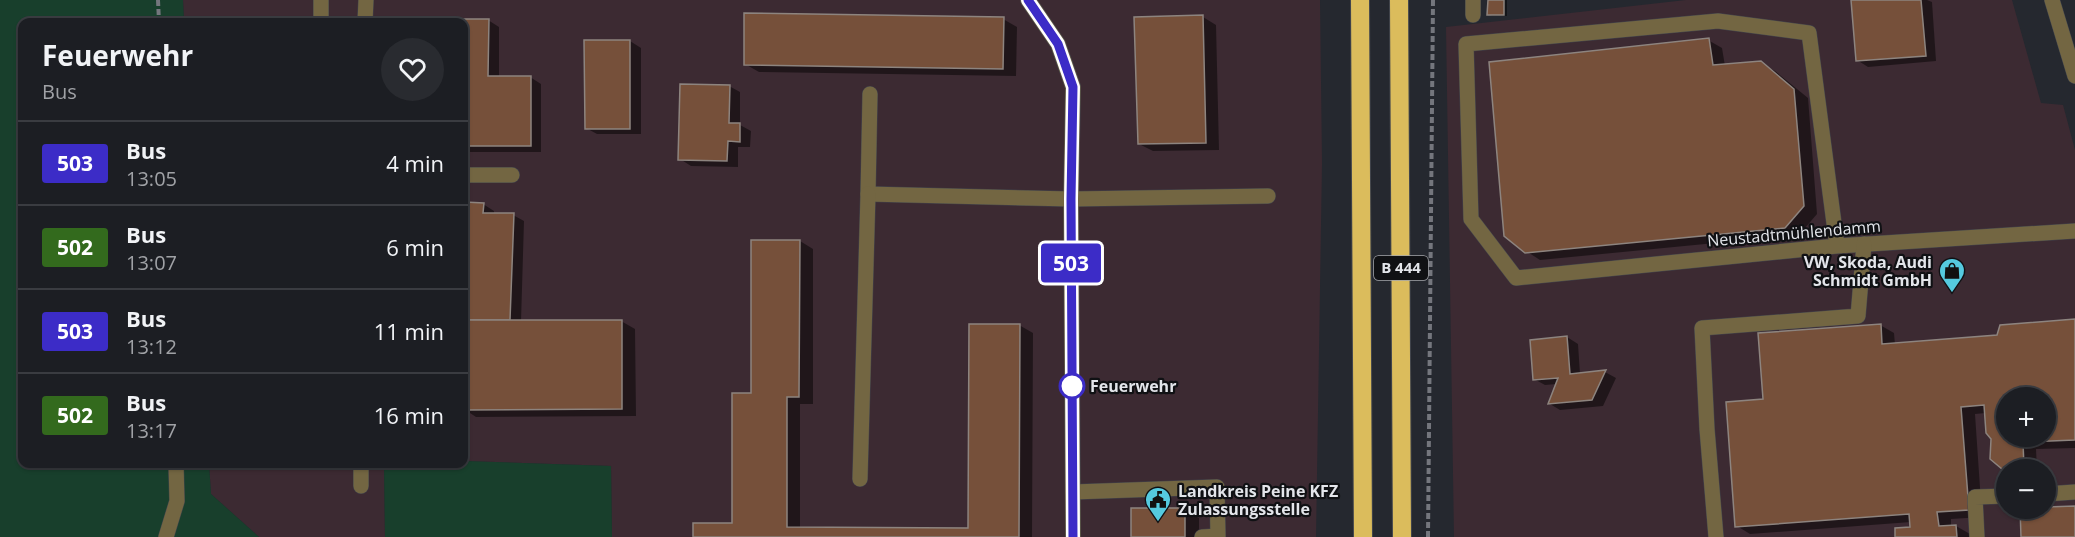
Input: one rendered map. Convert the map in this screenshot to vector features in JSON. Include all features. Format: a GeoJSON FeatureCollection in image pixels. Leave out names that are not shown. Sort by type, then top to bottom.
{"type":"FeatureCollection","features":[{"type":"Feature","properties":{"kind":"highway","name":"B 444"},"geometry":{"type":"LineString","coordinates":[[1360,0],[1363,537]]}},
{"type":"Feature","properties":{"kind":"highway","name":"B 444"},"geometry":{"type":"LineString","coordinates":[[1399,0],[1402,537]]}},
{"type":"Feature","properties":{"kind":"street"},"geometry":{"type":"LineString","coordinates":[[321,0],[321,17]]}},
{"type":"Feature","properties":{"kind":"street"},"geometry":{"type":"LineString","coordinates":[[365,18],[366,0]]}},
{"type":"Feature","properties":{"kind":"street"},"geometry":{"type":"LineString","coordinates":[[1028,0],[1058,44],[1073,87],[1071,199],[1073,537]]}},
{"type":"Feature","properties":{"kind":"street"},"geometry":{"type":"LineString","coordinates":[[2052,0],[2075,76]]}},
{"type":"Feature","properties":{"kind":"street","name":"Neustadtmühlendamm"},"geometry":{"type":"LineString","coordinates":[[1837,246],[1809,33],[1718,21],[1466,44],[1471,219],[1516,278],[1837,246],[2075,231]]}},
{"type":"Feature","properties":{"kind":"street"},"geometry":{"type":"LineString","coordinates":[[861,479],[870,94]]}},
{"type":"Feature","properties":{"kind":"street"},"geometry":{"type":"LineString","coordinates":[[468,175],[512,175]]}},
{"type":"Feature","properties":{"kind":"street"},"geometry":{"type":"LineString","coordinates":[[868,194],[1071,199],[1268,196]]}},
{"type":"Feature","properties":{"kind":"street"},"geometry":{"type":"LineString","coordinates":[[1716,537],[1702,328],[1858,316],[1864,244]]}},
{"type":"Feature","properties":{"kind":"street"},"geometry":{"type":"LineString","coordinates":[[166,537],[177,501],[176,468]]}},
{"type":"Feature","properties":{"kind":"street"},"geometry":{"type":"LineString","coordinates":[[361,468],[361,486]]}},
{"type":"Feature","properties":{"kind":"street"},"geometry":{"type":"LineString","coordinates":[[1073,492],[1217,487],[1218,537],[1202,537]]}},
{"type":"Feature","properties":{"kind":"street"},"geometry":{"type":"LineString","coordinates":[[2056,493],[2075,492]]}},
{"type":"Feature","properties":{"kind":"street"},"geometry":{"type":"LineString","coordinates":[[1977,537],[1975,497],[1996,496]]}},
{"type":"Feature","properties":{"kind":"path"},"geometry":{"type":"LineString","coordinates":[[158,0],[159,18]]}},
{"type":"Feature","properties":{"kind":"path"},"geometry":{"type":"LineString","coordinates":[[1428,537],[1432,0]]}},
{"type":"Feature","properties":{"kind":"shaded area"},"geometry":{"type":"Polygon","coordinates":[[[183,0],[1320,0],[1322,163],[1316,537],[612,537],[611,466],[468,461],[468,18],[184,18],[183,0]]]}},
{"type":"Feature","properties":{"kind":"shaded area"},"geometry":{"type":"Polygon","coordinates":[[[1686,0],[2012,0],[2041,103],[2063,105],[2075,150],[2075,537],[1454,537],[1446,27],[1686,0]]]}},
{"type":"Feature","properties":{"kind":"shaded area"},"geometry":{"type":"Polygon","coordinates":[[[209,468],[384,468],[385,537],[259,537],[211,494],[209,468]]]}},
{"type":"Feature","properties":{"kind":"green space"},"geometry":{"type":"Polygon","coordinates":[[[0,0],[183,0],[184,18],[18,18],[18,468],[209,468],[211,494],[259,537],[0,537],[0,0]]]}},
{"type":"Feature","properties":{"kind":"green space"},"geometry":{"type":"Polygon","coordinates":[[[468,461],[611,466],[612,537],[385,537],[384,468],[468,468],[468,461]]]}},
{"type":"Feature","properties":{"kind":"building"},"geometry":{"type":"Polygon","coordinates":[[[1488,0],[1504,0],[1504,15],[1487,15],[1488,0]]]}},
{"type":"Feature","properties":{"kind":"building"},"geometry":{"type":"Polygon","coordinates":[[[1851,0],[1921,0],[1926,56],[1856,61],[1851,0]]]}},
{"type":"Feature","properties":{"kind":"building"},"geometry":{"type":"Polygon","coordinates":[[[744,13],[1004,17],[1003,69],[744,65],[744,13]]]}},
{"type":"Feature","properties":{"kind":"building"},"geometry":{"type":"Polygon","coordinates":[[[1203,15],[1206,143],[1138,144],[1134,17],[1203,15]]]}},
{"type":"Feature","properties":{"kind":"building"},"geometry":{"type":"Polygon","coordinates":[[[468,19],[489,19],[488,76],[531,76],[531,146],[468,146],[468,19]]]}},
{"type":"Feature","properties":{"kind":"building"},"geometry":{"type":"Polygon","coordinates":[[[1709,38],[1713,65],[1761,61],[1794,89],[1804,206],[1785,228],[1525,253],[1504,236],[1489,62],[1709,38]]]}},
{"type":"Feature","properties":{"kind":"building"},"geometry":{"type":"Polygon","coordinates":[[[584,40],[630,40],[630,129],[585,129],[584,40]]]}},
{"type":"Feature","properties":{"kind":"building"},"geometry":{"type":"Polygon","coordinates":[[[680,84],[730,85],[729,123],[740,123],[740,142],[728,141],[727,161],[678,160],[680,84]]]}},
{"type":"Feature","properties":{"kind":"building"},"geometry":{"type":"Polygon","coordinates":[[[468,202],[484,203],[483,213],[514,213],[510,320],[468,320],[468,202]]]}},
{"type":"Feature","properties":{"kind":"building"},"geometry":{"type":"Polygon","coordinates":[[[751,240],[800,240],[799,397],[787,397],[787,527],[968,528],[969,324],[1020,324],[1019,537],[693,537],[693,523],[732,523],[732,393],[751,393],[751,240]]]}},
{"type":"Feature","properties":{"kind":"building"},"geometry":{"type":"Polygon","coordinates":[[[2075,319],[2075,440],[2056,441],[2056,387],[1996,387],[1996,447],[2023,447],[2024,459],[1996,459],[1996,464],[1990,459],[1991,439],[1986,433],[1984,405],[1961,407],[1969,510],[1937,512],[1939,526],[1956,525],[1957,537],[1895,537],[1895,528],[1910,527],[1909,514],[1735,527],[1726,402],[1763,399],[1758,333],[1881,324],[1882,344],[1997,335],[2000,325],[2075,319]]]}},
{"type":"Feature","properties":{"kind":"building"},"geometry":{"type":"Polygon","coordinates":[[[468,320],[622,320],[622,409],[468,410],[468,320]]]}},
{"type":"Feature","properties":{"kind":"building"},"geometry":{"type":"Polygon","coordinates":[[[1567,336],[1570,374],[1606,370],[1592,400],[1548,404],[1558,378],[1533,380],[1530,340],[1567,336]]]}},
{"type":"Feature","properties":{"kind":"building"},"geometry":{"type":"Polygon","coordinates":[[[2075,506],[2075,537],[2021,537],[2020,519],[2056,519],[2056,507],[2075,506]]]}},
{"type":"Feature","properties":{"kind":"building","name":"Landkreis Peine KFZ Zulassungsstelle"},"geometry":{"type":"Polygon","coordinates":[[[1131,508],[1185,508],[1185,537],[1131,537],[1131,508]]]}},
{"type":"Feature","properties":{"kind":"bus line","name":"503"},"geometry":{"type":"LineString","coordinates":[[1028,0],[1058,44],[1073,87],[1071,199],[1073,537]]}},
{"type":"Feature","properties":{"kind":"place","name":"VW, Skoda, Audi Schmidt GmbH"},"geometry":{"type":"Point","coordinates":[1952,294]}},
{"type":"Feature","properties":{"kind":"place","name":"Feuerwehr"},"geometry":{"type":"Point","coordinates":[1072,386]}},
{"type":"Feature","properties":{"kind":"place","name":"Landkreis Peine KFZ Zulassungsstelle"},"geometry":{"type":"Point","coordinates":[1158,523]}}]}
